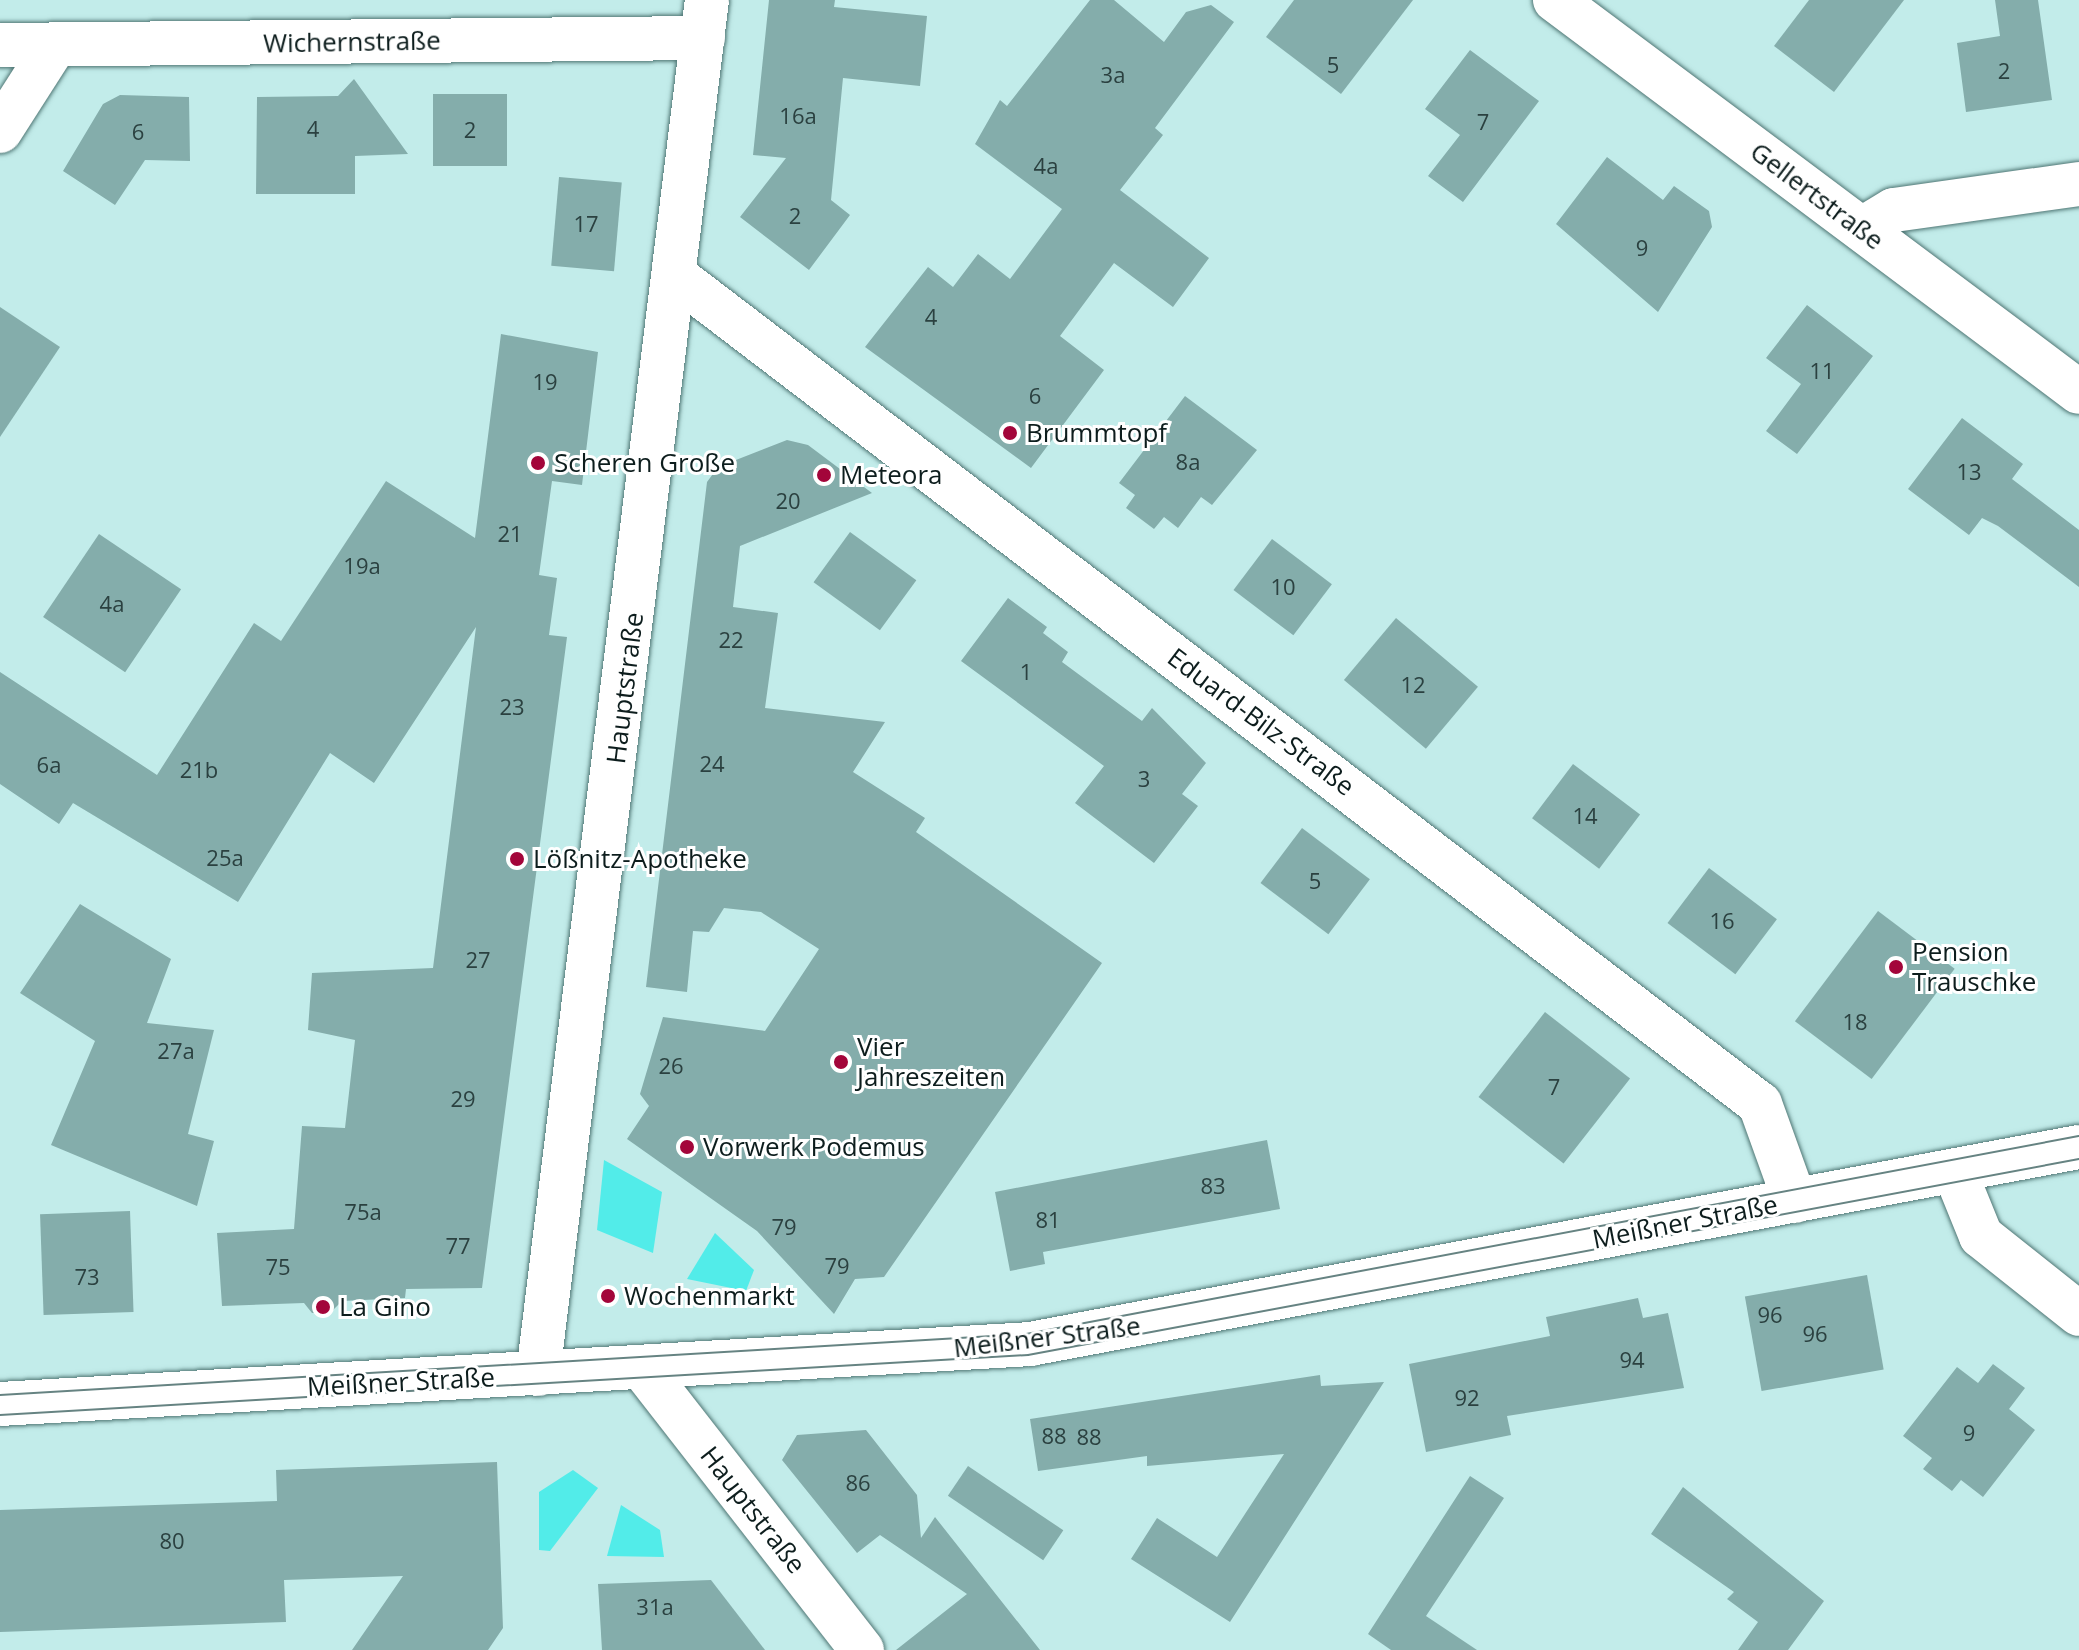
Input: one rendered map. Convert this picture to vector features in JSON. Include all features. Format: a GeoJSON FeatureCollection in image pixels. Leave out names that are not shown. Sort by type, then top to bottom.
{"type":"FeatureCollection","features":[{"type":"Feature","properties":{"kind":"street","name":"Gellertstraße"},"geometry":{"type":"LineString","coordinates":[[1555,0],[2079,392]]}},
{"type":"Feature","properties":{"kind":"street","name":"Wichernstraße"},"geometry":{"type":"LineString","coordinates":[[0,45],[705,19]]}},
{"type":"Feature","properties":{"kind":"street","name":"Hauptstraße"},"geometry":{"type":"LineString","coordinates":[[538,1374],[678,278],[705,19]]}},
{"type":"Feature","properties":{"kind":"street"},"geometry":{"type":"LineString","coordinates":[[0,131],[55,45]]}},
{"type":"Feature","properties":{"kind":"street"},"geometry":{"type":"LineString","coordinates":[[1862,229],[1894,210],[2079,184]]}},
{"type":"Feature","properties":{"kind":"street","name":"Eduard-Bilz-Straße"},"geometry":{"type":"LineString","coordinates":[[678,278],[1760,1104],[1795,1201]]}},
{"type":"Feature","properties":{"kind":"street","name":"Meißner Straße"},"geometry":{"type":"LineString","coordinates":[[0,1404],[644,1370],[1030,1344],[2079,1147]]}},
{"type":"Feature","properties":{"kind":"street"},"geometry":{"type":"LineString","coordinates":[[1955,1172],[1981,1236],[2079,1314]]}},
{"type":"Feature","properties":{"kind":"street","name":"Hauptstraße"},"geometry":{"type":"LineString","coordinates":[[644,1370],[862,1650]]}},
{"type":"Feature","properties":{"kind":"shaded area"},"geometry":{"type":"Polygon","coordinates":[[[604,1160],[662,1192],[653,1253],[597,1230],[604,1160]]]}},
{"type":"Feature","properties":{"kind":"shaded area"},"geometry":{"type":"Polygon","coordinates":[[[715,1233],[754,1270],[746,1291],[687,1279],[715,1233]]]}},
{"type":"Feature","properties":{"kind":"shaded area"},"geometry":{"type":"Polygon","coordinates":[[[573,1470],[598,1488],[550,1551],[539,1550],[539,1492],[573,1470]]]}},
{"type":"Feature","properties":{"kind":"shaded area"},"geometry":{"type":"Polygon","coordinates":[[[621,1505],[660,1530],[664,1557],[607,1556],[621,1505]]]}},
{"type":"Feature","properties":{"kind":"building"},"geometry":{"type":"Polygon","coordinates":[[[769,0],[835,0],[834,7],[927,16],[920,86],[843,78],[831,200],[850,215],[809,270],[740,217],[786,158],[753,155],[769,0]]]}},
{"type":"Feature","properties":{"kind":"building"},"geometry":{"type":"Polygon","coordinates":[[[1090,0],[1114,0],[1164,42],[1186,12],[1211,5],[1234,22],[1155,128],[1163,135],[1120,190],[1209,258],[1173,307],[1114,263],[1060,336],[1104,370],[1031,468],[865,347],[928,267],[953,287],[978,254],[1010,279],[1062,209],[975,144],[1000,100],[1007,106],[1090,0]]]}},
{"type":"Feature","properties":{"kind":"building"},"geometry":{"type":"Polygon","coordinates":[[[1294,0],[1413,0],[1341,94],[1266,37],[1294,0]]]}},
{"type":"Feature","properties":{"kind":"building"},"geometry":{"type":"Polygon","coordinates":[[[1809,0],[1904,0],[1834,92],[1774,46],[1809,0]]]}},
{"type":"Feature","properties":{"kind":"building"},"geometry":{"type":"Polygon","coordinates":[[[1995,0],[2038,0],[2052,100],[1966,112],[1957,43],[2000,36],[1995,0]]]}},
{"type":"Feature","properties":{"kind":"building"},"geometry":{"type":"Polygon","coordinates":[[[1470,50],[1539,101],[1463,202],[1428,176],[1460,135],[1425,109],[1470,50]]]}},
{"type":"Feature","properties":{"kind":"building"},"geometry":{"type":"Polygon","coordinates":[[[354,79],[408,154],[355,156],[355,194],[256,194],[257,97],[338,96],[354,79]]]}},
{"type":"Feature","properties":{"kind":"building"},"geometry":{"type":"Polygon","coordinates":[[[433,94],[507,94],[507,166],[433,166],[433,94]]]}},
{"type":"Feature","properties":{"kind":"building"},"geometry":{"type":"Polygon","coordinates":[[[120,95],[189,97],[190,161],[145,160],[115,205],[63,171],[103,104],[120,95]]]}},
{"type":"Feature","properties":{"kind":"building"},"geometry":{"type":"Polygon","coordinates":[[[1607,157],[1663,200],[1674,186],[1709,211],[1712,227],[1658,312],[1556,224],[1607,157]]]}},
{"type":"Feature","properties":{"kind":"building"},"geometry":{"type":"Polygon","coordinates":[[[559,177],[622,182],[614,271],[551,266],[559,177]]]}},
{"type":"Feature","properties":{"kind":"building"},"geometry":{"type":"Polygon","coordinates":[[[1807,305],[1873,356],[1797,454],[1766,431],[1801,384],[1766,358],[1807,305]]]}},
{"type":"Feature","properties":{"kind":"building"},"geometry":{"type":"Polygon","coordinates":[[[0,307],[60,347],[0,437],[0,307]]]}},
{"type":"Feature","properties":{"kind":"building"},"geometry":{"type":"Polygon","coordinates":[[[501,334],[598,352],[582,485],[552,481],[539,575],[557,578],[549,635],[567,637],[482,1288],[406,1289],[405,1298],[342,1301],[331,1312],[312,1313],[304,1303],[222,1306],[217,1233],[294,1229],[302,1126],[345,1128],[355,1040],[308,1030],[312,973],[433,968],[476,627],[374,783],[330,753],[238,902],[73,803],[59,824],[0,784],[0,672],[157,775],[254,623],[281,641],[386,481],[475,538],[501,334]]]}},
{"type":"Feature","properties":{"kind":"building"},"geometry":{"type":"Polygon","coordinates":[[[1185,396],[1257,450],[1212,505],[1201,497],[1178,528],[1164,517],[1154,529],[1126,508],[1135,495],[1119,483],[1185,396]]]}},
{"type":"Feature","properties":{"kind":"building"},"geometry":{"type":"Polygon","coordinates":[[[1962,418],[2023,464],[2012,479],[2079,530],[2079,587],[1998,526],[1982,518],[1969,535],[1908,489],[1962,418]]]}},
{"type":"Feature","properties":{"kind":"building","name":"Vier Jahreszeiten"},"geometry":{"type":"Polygon","coordinates":[[[787,440],[808,445],[872,493],[740,546],[733,607],[778,613],[765,708],[885,722],[853,772],[925,818],[916,832],[1102,963],[884,1277],[855,1279],[834,1314],[757,1231],[627,1139],[649,1106],[640,1094],[663,1017],[765,1031],[819,949],[761,912],[724,908],[709,932],[693,931],[687,992],[646,987],[707,482],[718,467],[787,440]]]}},
{"type":"Feature","properties":{"kind":"building"},"geometry":{"type":"Polygon","coordinates":[[[850,532],[916,580],[880,630],[814,582],[850,532]]]}},
{"type":"Feature","properties":{"kind":"building"},"geometry":{"type":"Polygon","coordinates":[[[99,534],[181,589],[125,672],[43,617],[99,534]]]}},
{"type":"Feature","properties":{"kind":"building"},"geometry":{"type":"Polygon","coordinates":[[[1272,539],[1332,584],[1293,635],[1233,590],[1272,539]]]}},
{"type":"Feature","properties":{"kind":"building"},"geometry":{"type":"Polygon","coordinates":[[[1008,598],[1047,627],[1043,633],[1068,652],[1062,662],[1142,721],[1152,708],[1206,763],[1182,794],[1198,806],[1154,863],[1075,803],[1104,766],[961,661],[1008,598]]]}},
{"type":"Feature","properties":{"kind":"building"},"geometry":{"type":"Polygon","coordinates":[[[1396,618],[1478,687],[1426,749],[1344,680],[1396,618]]]}},
{"type":"Feature","properties":{"kind":"building"},"geometry":{"type":"Polygon","coordinates":[[[1573,764],[1640,815],[1599,869],[1532,818],[1573,764]]]}},
{"type":"Feature","properties":{"kind":"building"},"geometry":{"type":"Polygon","coordinates":[[[1302,828],[1370,879],[1328,934],[1260,883],[1302,828]]]}},
{"type":"Feature","properties":{"kind":"building"},"geometry":{"type":"Polygon","coordinates":[[[1709,868],[1777,919],[1735,974],[1667,923],[1709,868]]]}},
{"type":"Feature","properties":{"kind":"building"},"geometry":{"type":"Polygon","coordinates":[[[80,904],[171,959],[147,1023],[214,1030],[188,1134],[214,1141],[197,1206],[51,1145],[95,1041],[20,993],[80,904]]]}},
{"type":"Feature","properties":{"kind":"building"},"geometry":{"type":"Polygon","coordinates":[[[1878,911],[1955,969],[1872,1079],[1795,1021],[1878,911]]]}},
{"type":"Feature","properties":{"kind":"building"},"geometry":{"type":"Polygon","coordinates":[[[1545,1012],[1630,1078],[1564,1164],[1479,1097],[1545,1012]]]}},
{"type":"Feature","properties":{"kind":"building"},"geometry":{"type":"Polygon","coordinates":[[[1267,1140],[1280,1209],[1043,1252],[1045,1264],[1010,1271],[995,1192],[1267,1140]]]}},
{"type":"Feature","properties":{"kind":"building"},"geometry":{"type":"Polygon","coordinates":[[[130,1211],[134,1312],[44,1315],[40,1214],[130,1211]]]}},
{"type":"Feature","properties":{"kind":"building"},"geometry":{"type":"Polygon","coordinates":[[[1867,1275],[1884,1370],[1762,1391],[1745,1297],[1867,1275]]]}},
{"type":"Feature","properties":{"kind":"building"},"geometry":{"type":"Polygon","coordinates":[[[1638,1298],[1643,1318],[1668,1313],[1684,1388],[1507,1416],[1511,1435],[1426,1452],[1409,1364],[1550,1336],[1546,1317],[1638,1298]]]}},
{"type":"Feature","properties":{"kind":"building"},"geometry":{"type":"Polygon","coordinates":[[[1993,1364],[2025,1388],[2009,1409],[2035,1430],[1983,1497],[1961,1480],[1952,1491],[1923,1469],[1932,1458],[1903,1436],[1957,1367],[1978,1383],[1993,1364]]]}},
{"type":"Feature","properties":{"kind":"building"},"geometry":{"type":"Polygon","coordinates":[[[1320,1375],[1321,1386],[1384,1382],[1230,1622],[1131,1559],[1157,1518],[1217,1557],[1284,1454],[1147,1466],[1147,1456],[1038,1471],[1030,1419],[1320,1375]]]}},
{"type":"Feature","properties":{"kind":"building"},"geometry":{"type":"Polygon","coordinates":[[[866,1430],[917,1495],[921,1538],[935,1517],[1040,1650],[896,1650],[967,1594],[880,1535],[857,1553],[782,1460],[797,1435],[866,1430]]]}},
{"type":"Feature","properties":{"kind":"building"},"geometry":{"type":"Polygon","coordinates":[[[497,1462],[503,1628],[488,1650],[352,1650],[403,1576],[284,1580],[286,1622],[0,1632],[0,1510],[277,1501],[276,1470],[497,1462]]]}},
{"type":"Feature","properties":{"kind":"building"},"geometry":{"type":"Polygon","coordinates":[[[968,1466],[1063,1530],[1043,1560],[948,1496],[968,1466]]]}},
{"type":"Feature","properties":{"kind":"building"},"geometry":{"type":"Polygon","coordinates":[[[1470,1476],[1504,1498],[1426,1616],[1477,1650],[1391,1650],[1368,1634],[1470,1476]]]}},
{"type":"Feature","properties":{"kind":"building"},"geometry":{"type":"Polygon","coordinates":[[[1683,1487],[1824,1601],[1788,1650],[1738,1650],[1758,1622],[1727,1599],[1734,1592],[1651,1534],[1683,1487]]]}},
{"type":"Feature","properties":{"kind":"building"},"geometry":{"type":"Polygon","coordinates":[[[711,1580],[765,1650],[602,1650],[598,1584],[711,1580]]]}},
{"type":"Feature","properties":{"kind":"tram line"},"geometry":{"type":"LineString","coordinates":[[0,1395],[1026,1334],[2079,1136]]}},
{"type":"Feature","properties":{"kind":"tram line"},"geometry":{"type":"LineString","coordinates":[[0,1415],[1028,1355],[2079,1159]]}},
{"type":"Feature","properties":{"kind":"place","name":"Brummtopf"},"geometry":{"type":"Point","coordinates":[1010,433]}},
{"type":"Feature","properties":{"kind":"place","name":"Scheren Große"},"geometry":{"type":"Point","coordinates":[538,463]}},
{"type":"Feature","properties":{"kind":"place","name":"Meteora"},"geometry":{"type":"Point","coordinates":[824,475]}},
{"type":"Feature","properties":{"kind":"place","name":"Lößnitz-Apotheke"},"geometry":{"type":"Point","coordinates":[517,859]}},
{"type":"Feature","properties":{"kind":"place","name":"Pension Trauschke"},"geometry":{"type":"Point","coordinates":[1896,967]}},
{"type":"Feature","properties":{"kind":"place","name":"Vier Jahreszeiten"},"geometry":{"type":"Point","coordinates":[841,1062]}},
{"type":"Feature","properties":{"kind":"place","name":"Vorwerk Podemus"},"geometry":{"type":"Point","coordinates":[687,1147]}},
{"type":"Feature","properties":{"kind":"place","name":"Wochenmarkt"},"geometry":{"type":"Point","coordinates":[608,1296]}},
{"type":"Feature","properties":{"kind":"place","name":"La Gino"},"geometry":{"type":"Point","coordinates":[323,1307]}}]}
